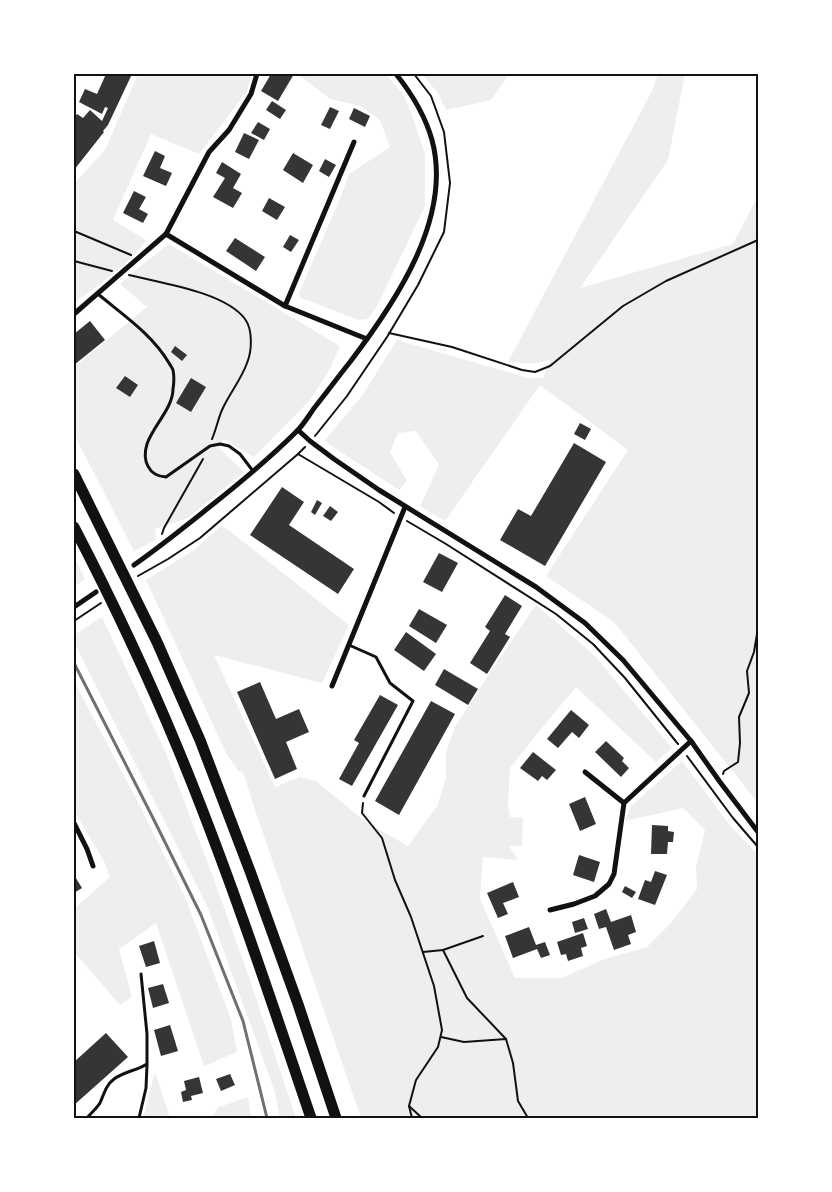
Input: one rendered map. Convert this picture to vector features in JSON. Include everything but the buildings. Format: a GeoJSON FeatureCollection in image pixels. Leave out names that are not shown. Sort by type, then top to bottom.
{"type":"FeatureCollection","features":[{"type":"Feature","properties":{"kind":"highway"},"geometry":{"type":"LineString","coordinates":[[74,474],[157,642],[200,740],[292,986],[336,1118]]}},
{"type":"Feature","properties":{"kind":"highway"},"geometry":{"type":"LineString","coordinates":[[74,527],[135,652],[178,749],[229,880],[311,1118]]}},
{"type":"Feature","properties":{"kind":"street"},"geometry":{"type":"LineString","coordinates":[[74,314],[166,234],[209,152],[229,130],[251,94],[257,74]]}},
{"type":"Feature","properties":{"kind":"street"},"geometry":{"type":"LineString","coordinates":[[134,566],[254,471],[298,430],[385,314],[413,263],[425,239],[431,215],[436,190],[436,164],[432,141],[425,120],[410,91],[396,74]]}},
{"type":"Feature","properties":{"kind":"street"},"geometry":{"type":"LineString","coordinates":[[285,306],[354,142]]}},
{"type":"Feature","properties":{"kind":"street"},"geometry":{"type":"LineString","coordinates":[[166,234],[285,306],[367,339]]}},
{"type":"Feature","properties":{"kind":"street"},"geometry":{"type":"LineString","coordinates":[[298,430],[310,441],[379,490],[536,587],[585,623],[623,660],[691,740],[758,832]]}},
{"type":"Feature","properties":{"kind":"street"},"geometry":{"type":"LineString","coordinates":[[332,686],[405,507]]}},
{"type":"Feature","properties":{"kind":"street"},"geometry":{"type":"LineString","coordinates":[[74,608],[96,592]]}},
{"type":"Feature","properties":{"kind":"street"},"geometry":{"type":"LineString","coordinates":[[550,910],[595,896],[609,884],[614,874],[624,803],[691,740]]}},
{"type":"Feature","properties":{"kind":"street"},"geometry":{"type":"LineString","coordinates":[[585,772],[624,803]]}},
{"type":"Feature","properties":{"kind":"street"},"geometry":{"type":"LineString","coordinates":[[74,823],[94,866]]}},
{"type":"Feature","properties":{"kind":"lane"},"geometry":{"type":"LineString","coordinates":[[98,294],[152,340],[163,353],[173,370],[174,391],[147,444],[146,461],[149,469],[160,477],[166,477],[210,446],[220,444],[229,446],[240,454],[254,471]]}},
{"type":"Feature","properties":{"kind":"lane"},"geometry":{"type":"LineString","coordinates":[[349,645],[376,657],[390,683],[412,701],[364,796]]}},
{"type":"Feature","properties":{"kind":"lane"},"geometry":{"type":"LineString","coordinates":[[139,1118],[146,1088],[147,1064],[147,1034],[141,974]]}},
{"type":"Feature","properties":{"kind":"lane"},"geometry":{"type":"LineString","coordinates":[[87,1118],[99,1104],[112,1080],[124,1072],[139,1069],[147,1064]]}},
{"type":"Feature","properties":{"kind":"path"},"geometry":{"type":"LineString","coordinates":[[138,576],[200,538],[298,454],[348,396],[418,285],[444,232],[450,184],[444,132],[431,96],[414,74]]}},
{"type":"Feature","properties":{"kind":"path"},"geometry":{"type":"LineString","coordinates":[[74,231],[138,258]]}},
{"type":"Feature","properties":{"kind":"path"},"geometry":{"type":"LineString","coordinates":[[389,333],[452,347],[522,370],[535,372],[550,366],[623,306],[666,281],[758,240]]}},
{"type":"Feature","properties":{"kind":"path"},"geometry":{"type":"LineString","coordinates":[[74,261],[183,288],[214,298],[235,310],[246,320],[252,340],[248,362],[222,410],[210,446],[164,528],[158,548]]}},
{"type":"Feature","properties":{"kind":"path"},"geometry":{"type":"LineString","coordinates":[[298,454],[379,502],[556,614],[592,644],[625,678],[682,748],[733,818],[758,846]]}},
{"type":"Feature","properties":{"kind":"path"},"geometry":{"type":"LineString","coordinates":[[74,621],[101,603]]}},
{"type":"Feature","properties":{"kind":"path"},"geometry":{"type":"LineString","coordinates":[[711,789],[720,782],[724,771],[738,762],[740,743],[739,717],[749,693],[747,671],[754,652],[758,628]]}},
{"type":"Feature","properties":{"kind":"path"},"geometry":{"type":"LineString","coordinates":[[364,796],[362,813],[382,838],[395,880],[411,917],[434,986],[442,1030],[438,1047],[416,1080],[409,1106],[412,1118]]}},
{"type":"Feature","properties":{"kind":"path"},"geometry":{"type":"LineString","coordinates":[[423,952],[442,950],[483,936]]}},
{"type":"Feature","properties":{"kind":"path"},"geometry":{"type":"LineString","coordinates":[[442,950],[468,998],[506,1039],[513,1063],[518,1101],[528,1118]]}},
{"type":"Feature","properties":{"kind":"path"},"geometry":{"type":"LineString","coordinates":[[441,1037],[464,1042],[506,1039]]}},
{"type":"Feature","properties":{"kind":"path"},"geometry":{"type":"LineString","coordinates":[[409,1106],[422,1118]]}},
{"type":"Feature","properties":{"kind":"shaded area"},"geometry":{"type":"Polygon","coordinates":[[[138,74],[252,74],[247,91],[199,154],[151,134],[113,220],[146,240],[122,266],[74,303],[74,184],[105,150],[138,74]]]}},
{"type":"Feature","properties":{"kind":"shaded area"},"geometry":{"type":"Polygon","coordinates":[[[298,74],[385,74],[404,95],[425,154],[425,206],[377,306],[368,319],[359,320],[301,298],[299,293],[349,174],[390,147],[380,120],[361,106],[330,99],[298,74]]]}},
{"type":"Feature","properties":{"kind":"shaded area"},"geometry":{"type":"Polygon","coordinates":[[[422,74],[509,74],[491,100],[446,110],[438,93],[422,74]]]}},
{"type":"Feature","properties":{"kind":"shaded area"},"geometry":{"type":"Polygon","coordinates":[[[658,74],[685,74],[668,160],[580,288],[733,244],[758,196],[758,803],[614,622],[546,576],[628,450],[540,385],[445,521],[420,506],[439,465],[416,431],[398,433],[390,452],[407,481],[399,490],[324,441],[362,396],[397,340],[528,378],[543,378],[550,359],[534,363],[508,362],[652,91],[658,74]]]}},
{"type":"Feature","properties":{"kind":"shaded area"},"geometry":{"type":"Polygon","coordinates":[[[169,244],[340,346],[330,369],[310,400],[254,457],[223,439],[220,449],[244,472],[188,518],[155,529],[156,540],[134,551],[74,434],[74,367],[147,307],[120,284],[169,244]]]}},
{"type":"Feature","properties":{"kind":"shaded area"},"geometry":{"type":"Polygon","coordinates":[[[222,525],[349,625],[322,683],[214,655],[275,787],[300,777],[316,781],[363,820],[408,846],[438,805],[446,778],[446,752],[455,727],[536,605],[593,654],[672,748],[656,762],[576,687],[510,768],[508,805],[510,817],[523,818],[522,846],[509,846],[518,860],[483,857],[480,899],[515,978],[561,978],[605,959],[647,947],[671,923],[697,889],[696,867],[705,830],[683,808],[625,821],[631,806],[682,761],[728,823],[758,855],[758,1118],[361,1118],[243,772],[238,771],[226,753],[146,580],[194,550],[222,525]]]}},
{"type":"Feature","properties":{"kind":"shaded area"},"geometry":{"type":"Polygon","coordinates":[[[74,556],[85,579],[74,587],[74,556]]]}},
{"type":"Feature","properties":{"kind":"shaded area"},"geometry":{"type":"Polygon","coordinates":[[[102,617],[165,751],[249,977],[296,1118],[280,1118],[274,1089],[208,908],[74,642],[74,635],[102,617]]]}},
{"type":"Feature","properties":{"kind":"shaded area"},"geometry":{"type":"Polygon","coordinates":[[[74,681],[140,806],[185,897],[231,1019],[237,1052],[204,1066],[156,923],[119,949],[132,997],[120,1005],[74,952],[74,909],[110,877],[104,861],[74,811],[74,681]]]}},
{"type":"Feature","properties":{"kind":"shaded area"},"geometry":{"type":"Polygon","coordinates":[[[155,1072],[170,1118],[143,1118],[155,1072]]]}},
{"type":"Feature","properties":{"kind":"shaded area"},"geometry":{"type":"Polygon","coordinates":[[[248,1097],[251,1118],[211,1118],[219,1107],[248,1097]]]}},
{"type":"Feature","properties":{"kind":"railway"},"geometry":{"type":"LineString","coordinates":[[74,663],[201,915],[243,1021],[267,1118]]}}]}
